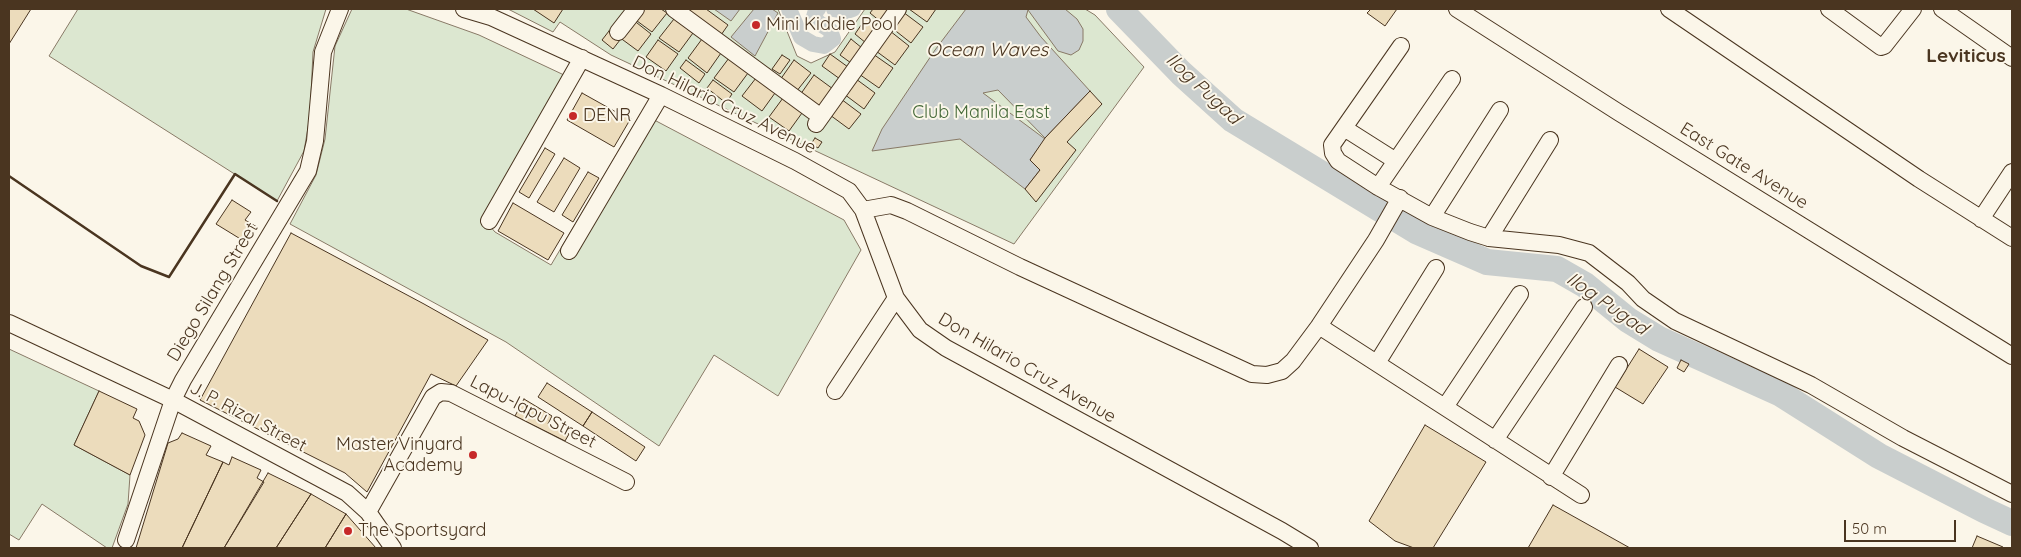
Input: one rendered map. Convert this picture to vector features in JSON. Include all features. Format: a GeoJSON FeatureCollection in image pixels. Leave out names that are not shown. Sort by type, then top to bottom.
{"type":"FeatureCollection","features":[{"type":"Feature","properties":{"kind":"street","name":"Diego Silang Street"},"geometry":{"type":"LineString","coordinates":[[126,540],[173,400],[183,380],[308,171],[316,142],[323,52],[340,9]]}},
{"type":"Feature","properties":{"kind":"street","name":"Don Hilario Cruz Avenue"},"geometry":{"type":"LineString","coordinates":[[464,9],[491,17],[661,95],[795,161],[848,190],[863,210],[896,298],[920,330],[946,348],[1310,548]]}},
{"type":"Feature","properties":{"kind":"street"},"geometry":{"type":"LineString","coordinates":[[618,32],[636,9]]}},
{"type":"Feature","properties":{"kind":"street"},"geometry":{"type":"LineString","coordinates":[[674,9],[818,121],[898,9]]}},
{"type":"Feature","properties":{"kind":"street","name":"East Gate Avenue"},"geometry":{"type":"LineString","coordinates":[[1456,9],[2012,356]]}},
{"type":"Feature","properties":{"kind":"street"},"geometry":{"type":"LineString","coordinates":[[1669,9],[1980,219],[2012,238]]}},
{"type":"Feature","properties":{"kind":"street"},"geometry":{"type":"LineString","coordinates":[[1829,9],[1881,47],[1884,46],[1913,9]]}},
{"type":"Feature","properties":{"kind":"street"},"geometry":{"type":"LineString","coordinates":[[1942,9],[2012,58]]}},
{"type":"Feature","properties":{"kind":"street"},"geometry":{"type":"LineString","coordinates":[[1401,46],[1332,145],[1333,153],[1338,161],[1378,187],[1397,205],[1489,238],[1559,245],[1589,253],[1628,283],[1642,300],[1675,322],[1811,385],[1904,438],[2012,494]]}},
{"type":"Feature","properties":{"kind":"street"},"geometry":{"type":"LineString","coordinates":[[489,220],[582,58]]}},
{"type":"Feature","properties":{"kind":"street"},"geometry":{"type":"LineString","coordinates":[[1378,187],[1452,79]]}},
{"type":"Feature","properties":{"kind":"street"},"geometry":{"type":"LineString","coordinates":[[569,251],[661,95]]}},
{"type":"Feature","properties":{"kind":"street"},"geometry":{"type":"LineString","coordinates":[[1432,217],[1500,110]]}},
{"type":"Feature","properties":{"kind":"street"},"geometry":{"type":"LineString","coordinates":[[1344,128],[1396,161]]}},
{"type":"Feature","properties":{"kind":"street"},"geometry":{"type":"LineString","coordinates":[[1489,238],[1550,140]]}},
{"type":"Feature","properties":{"kind":"street"},"geometry":{"type":"LineString","coordinates":[[1980,219],[2012,172]]}},
{"type":"Feature","properties":{"kind":"street"},"geometry":{"type":"LineString","coordinates":[[863,210],[891,205],[908,211],[1020,267],[1252,374],[1267,375],[1282,371],[1293,361],[1319,326],[1397,205]]}},
{"type":"Feature","properties":{"kind":"street"},"geometry":{"type":"LineString","coordinates":[[1377,362],[1436,268]]}},
{"type":"Feature","properties":{"kind":"street"},"geometry":{"type":"LineString","coordinates":[[1445,408],[1520,294]]}},
{"type":"Feature","properties":{"kind":"street"},"geometry":{"type":"LineString","coordinates":[[835,391],[896,298]]}},
{"type":"Feature","properties":{"kind":"street"},"geometry":{"type":"LineString","coordinates":[[1495,440],[1584,307]]}},
{"type":"Feature","properties":{"kind":"street","name":"J. P. Rizal Street"},"geometry":{"type":"LineString","coordinates":[[9,323],[173,400],[347,493],[368,512],[393,548]]}},
{"type":"Feature","properties":{"kind":"street"},"geometry":{"type":"LineString","coordinates":[[1319,326],[1581,495]]}},
{"type":"Feature","properties":{"kind":"street"},"geometry":{"type":"LineString","coordinates":[[1551,476],[1619,364]]}},
{"type":"Feature","properties":{"kind":"street","name":"Lapu-lapu Street"},"geometry":{"type":"LineString","coordinates":[[368,512],[433,397],[441,392],[451,393],[626,482]]}},
{"type":"Feature","properties":{"kind":"green space"},"geometry":{"type":"Polygon","coordinates":[[[78,9],[326,9],[313,52],[310,116],[304,151],[277,201],[49,56],[78,9]]]}},
{"type":"Feature","properties":{"kind":"green space"},"geometry":{"type":"Polygon","coordinates":[[[352,9],[406,9],[479,35],[564,75],[482,217],[495,232],[551,265],[641,113],[844,220],[861,250],[778,396],[714,355],[659,446],[506,342],[290,224],[316,175],[325,139],[335,46],[352,9]]]}},
{"type":"Feature","properties":{"kind":"green space","name":"Club Manila East"},"geometry":{"type":"Polygon","coordinates":[[[508,9],[778,9],[797,56],[811,63],[835,52],[865,9],[1085,9],[1095,15],[1144,67],[1014,244],[611,55],[560,22],[553,32],[508,9]]]}},
{"type":"Feature","properties":{"kind":"green space"},"geometry":{"type":"Polygon","coordinates":[[[9,349],[99,391],[74,445],[130,475],[128,504],[112,548],[107,548],[42,504],[19,540],[9,534],[9,349]]]}},
{"type":"Feature","properties":{"kind":"water"},"geometry":{"type":"Polygon","coordinates":[[[714,9],[740,9],[731,21],[714,9]]]}},
{"type":"Feature","properties":{"kind":"water","name":"Mini Kiddie Pool"},"geometry":{"type":"Polygon","coordinates":[[[754,9],[772,9],[778,13],[755,56],[731,37],[754,9]]]}},
{"type":"Feature","properties":{"kind":"water","name":"Ocean Waves"},"geometry":{"type":"Polygon","coordinates":[[[966,9],[1065,9],[1077,19],[1083,29],[1083,41],[1079,50],[1071,55],[1058,51],[1028,10],[1026,17],[1041,37],[1090,91],[1045,138],[998,90],[983,93],[1045,139],[1030,160],[1040,170],[1025,189],[960,139],[872,151],[882,129],[935,50],[966,9]]]}},
{"type":"Feature","properties":{"kind":"building"},"geometry":{"type":"Polygon","coordinates":[[[9,9],[31,9],[9,44],[9,9]]]}},
{"type":"Feature","properties":{"kind":"building"},"geometry":{"type":"Polygon","coordinates":[[[533,9],[563,9],[554,23],[533,9]]]}},
{"type":"Feature","properties":{"kind":"building"},"geometry":{"type":"Polygon","coordinates":[[[640,9],[661,9],[667,13],[652,32],[633,18],[640,9]]]}},
{"type":"Feature","properties":{"kind":"building"},"geometry":{"type":"Polygon","coordinates":[[[706,9],[728,25],[721,35],[687,10],[706,9]]]}},
{"type":"Feature","properties":{"kind":"building"},"geometry":{"type":"Polygon","coordinates":[[[873,9],[890,9],[881,22],[870,13],[873,9]]]}},
{"type":"Feature","properties":{"kind":"building"},"geometry":{"type":"Polygon","coordinates":[[[909,9],[936,9],[927,22],[909,9]]]}},
{"type":"Feature","properties":{"kind":"building"},"geometry":{"type":"Polygon","coordinates":[[[1371,9],[1397,9],[1385,26],[1367,13],[1371,9]]]}},
{"type":"Feature","properties":{"kind":"building"},"geometry":{"type":"Polygon","coordinates":[[[903,12],[923,27],[911,43],[892,28],[903,12]]]}},
{"type":"Feature","properties":{"kind":"building"},"geometry":{"type":"Polygon","coordinates":[[[866,18],[877,26],[866,43],[855,34],[866,18]]]}},
{"type":"Feature","properties":{"kind":"building"},"geometry":{"type":"Polygon","coordinates":[[[632,19],[651,34],[638,51],[619,37],[632,19]]]}},
{"type":"Feature","properties":{"kind":"building"},"geometry":{"type":"Polygon","coordinates":[[[674,19],[693,33],[679,52],[659,38],[674,19]]]}},
{"type":"Feature","properties":{"kind":"building"},"geometry":{"type":"Polygon","coordinates":[[[609,31],[620,40],[613,49],[602,40],[609,31]]]}},
{"type":"Feature","properties":{"kind":"building"},"geometry":{"type":"Polygon","coordinates":[[[890,31],[909,46],[895,65],[876,51],[890,31]]]}},
{"type":"Feature","properties":{"kind":"building"},"geometry":{"type":"Polygon","coordinates":[[[702,39],[721,53],[707,73],[688,58],[702,39]]]}},
{"type":"Feature","properties":{"kind":"building"},"geometry":{"type":"Polygon","coordinates":[[[851,39],[862,48],[851,63],[840,55],[851,39]]]}},
{"type":"Feature","properties":{"kind":"building"},"geometry":{"type":"Polygon","coordinates":[[[658,40],[678,54],[666,71],[646,57],[658,40]]]}},
{"type":"Feature","properties":{"kind":"building"},"geometry":{"type":"Polygon","coordinates":[[[830,54],[848,67],[840,79],[822,66],[830,54]]]}},
{"type":"Feature","properties":{"kind":"building"},"geometry":{"type":"Polygon","coordinates":[[[873,54],[893,68],[879,88],[859,74],[873,54]]]}},
{"type":"Feature","properties":{"kind":"building"},"geometry":{"type":"Polygon","coordinates":[[[782,55],[790,60],[780,74],[772,69],[782,55]]]}},
{"type":"Feature","properties":{"kind":"building"},"geometry":{"type":"Polygon","coordinates":[[[729,58],[748,73],[734,92],[714,78],[729,58]]]}},
{"type":"Feature","properties":{"kind":"building"},"geometry":{"type":"Polygon","coordinates":[[[686,60],[705,74],[699,83],[680,68],[686,60]]]}},
{"type":"Feature","properties":{"kind":"building"},"geometry":{"type":"Polygon","coordinates":[[[794,60],[811,73],[796,92],[780,80],[794,60]]]}},
{"type":"Feature","properties":{"kind":"building"},"geometry":{"type":"Polygon","coordinates":[[[814,75],[833,89],[819,108],[800,95],[814,75]]]}},
{"type":"Feature","properties":{"kind":"building"},"geometry":{"type":"Polygon","coordinates":[[[756,78],[775,93],[762,111],[742,96],[756,78]]]}},
{"type":"Feature","properties":{"kind":"building"},"geometry":{"type":"Polygon","coordinates":[[[856,79],[875,93],[864,109],[844,94],[856,79]]]}},
{"type":"Feature","properties":{"kind":"building"},"geometry":{"type":"Polygon","coordinates":[[[713,80],[732,94],[726,103],[707,88],[713,80]]]}},
{"type":"Feature","properties":{"kind":"building"},"geometry":{"type":"Polygon","coordinates":[[[1090,91],[1102,104],[1067,142],[1076,150],[1036,202],[1025,189],[1040,170],[1030,160],[1045,138],[1090,91]]]}},
{"type":"Feature","properties":{"kind":"building"},"geometry":{"type":"Polygon","coordinates":[[[582,93],[631,118],[614,147],[567,120],[582,93]]]}},
{"type":"Feature","properties":{"kind":"building"},"geometry":{"type":"Polygon","coordinates":[[[783,98],[802,113],[789,131],[769,117],[783,98]]]}},
{"type":"Feature","properties":{"kind":"building"},"geometry":{"type":"Polygon","coordinates":[[[841,99],[861,114],[849,129],[830,115],[841,99]]]}},
{"type":"Feature","properties":{"kind":"building"},"geometry":{"type":"Polygon","coordinates":[[[815,138],[822,142],[818,148],[811,144],[815,138]]]}},
{"type":"Feature","properties":{"kind":"building"},"geometry":{"type":"Polygon","coordinates":[[[545,148],[555,154],[529,198],[519,192],[545,148]]]}},
{"type":"Feature","properties":{"kind":"building"},"geometry":{"type":"Polygon","coordinates":[[[564,158],[580,168],[554,212],[537,202],[564,158]]]}},
{"type":"Feature","properties":{"kind":"building"},"geometry":{"type":"Polygon","coordinates":[[[588,172],[599,178],[573,222],[562,215],[588,172]]]}},
{"type":"Feature","properties":{"kind":"building"},"geometry":{"type":"Polygon","coordinates":[[[232,200],[251,212],[245,220],[257,227],[247,243],[216,224],[232,200]]]}},
{"type":"Feature","properties":{"kind":"building"},"geometry":{"type":"Polygon","coordinates":[[[513,203],[564,233],[548,260],[498,231],[513,203]]]}},
{"type":"Feature","properties":{"kind":"building"},"geometry":{"type":"Polygon","coordinates":[[[291,233],[488,340],[456,386],[431,374],[367,492],[345,473],[200,400],[291,233]]]}},
{"type":"Feature","properties":{"kind":"building"},"geometry":{"type":"Polygon","coordinates":[[[1639,349],[1668,367],[1643,404],[1615,387],[1639,349]]]}},
{"type":"Feature","properties":{"kind":"building"},"geometry":{"type":"Polygon","coordinates":[[[1681,360],[1689,364],[1684,372],[1677,368],[1681,360]]]}},
{"type":"Feature","properties":{"kind":"building"},"geometry":{"type":"Polygon","coordinates":[[[547,383],[592,412],[583,426],[538,397],[547,383]]]}},
{"type":"Feature","properties":{"kind":"building"},"geometry":{"type":"Polygon","coordinates":[[[99,391],[137,409],[133,418],[139,421],[145,435],[130,475],[74,445],[99,391]]]}},
{"type":"Feature","properties":{"kind":"building"},"geometry":{"type":"Polygon","coordinates":[[[524,399],[552,416],[548,424],[569,434],[565,441],[515,416],[524,399]]]}},
{"type":"Feature","properties":{"kind":"building"},"geometry":{"type":"Polygon","coordinates":[[[592,412],[645,447],[636,461],[583,426],[592,412]]]}},
{"type":"Feature","properties":{"kind":"building"},"geometry":{"type":"Polygon","coordinates":[[[1425,425],[1486,462],[1433,548],[1414,548],[1395,541],[1369,521],[1425,425]]]}},
{"type":"Feature","properties":{"kind":"building"},"geometry":{"type":"Polygon","coordinates":[[[182,433],[211,446],[206,455],[223,462],[182,548],[136,548],[168,443],[178,439],[182,433]]]}},
{"type":"Feature","properties":{"kind":"building"},"geometry":{"type":"Polygon","coordinates":[[[232,457],[261,470],[257,478],[264,482],[224,548],[182,548],[223,462],[229,465],[232,457]]]}},
{"type":"Feature","properties":{"kind":"building"},"geometry":{"type":"Polygon","coordinates":[[[268,473],[311,494],[276,548],[224,548],[268,473]]]}},
{"type":"Feature","properties":{"kind":"building"},"geometry":{"type":"Polygon","coordinates":[[[311,494],[346,514],[325,548],[276,548],[311,494]]]}},
{"type":"Feature","properties":{"kind":"building"},"geometry":{"type":"Polygon","coordinates":[[[1553,505],[1630,548],[1528,548],[1553,505]]]}},
{"type":"Feature","properties":{"kind":"building","name":"The Sportsyard"},"geometry":{"type":"Polygon","coordinates":[[[346,514],[376,548],[325,548],[346,514]]]}},
{"type":"Feature","properties":{"kind":"building"},"geometry":{"type":"Polygon","coordinates":[[[1977,536],[2003,547],[1972,548],[1977,536]]]}},
{"type":"Feature","properties":{"kind":"waterway"},"geometry":{"type":"LineString","coordinates":[[789,9],[801,37],[813,44],[824,46],[833,39],[830,30],[819,23],[814,17],[818,9]]}},
{"type":"Feature","properties":{"kind":"waterway"},"geometry":{"type":"LineString","coordinates":[[834,9],[847,11],[853,9]]}},
{"type":"Feature","properties":{"kind":"waterway","name":"Ilog Pugad"},"geometry":{"type":"LineString","coordinates":[[1119,9],[1181,73],[1233,120],[1416,231],[1487,262],[1557,269],[1585,285],[1628,320],[1659,339],[1781,394],[1879,456],[2012,523]]}},
{"type":"Feature","properties":{"kind":"wall"},"geometry":{"type":"LineString","coordinates":[[9,176],[141,266],[169,277],[235,174],[277,201]]}},
{"type":"Feature","properties":{"kind":"place","name":"Mini Kiddie Pool"},"geometry":{"type":"Point","coordinates":[756,25]}},
{"type":"Feature","properties":{"kind":"place","name":"DENR"},"geometry":{"type":"Point","coordinates":[573,116]}},
{"type":"Feature","properties":{"kind":"place","name":"Master Vinyard Academy"},"geometry":{"type":"Point","coordinates":[473,455]}},
{"type":"Feature","properties":{"kind":"place","name":"The Sportsyard"},"geometry":{"type":"Point","coordinates":[348,531]}},
{"type":"Feature","properties":{"kind":"district","name":"Leviticus"},"geometry":{"type":"Point","coordinates":[1966,56]}}]}
